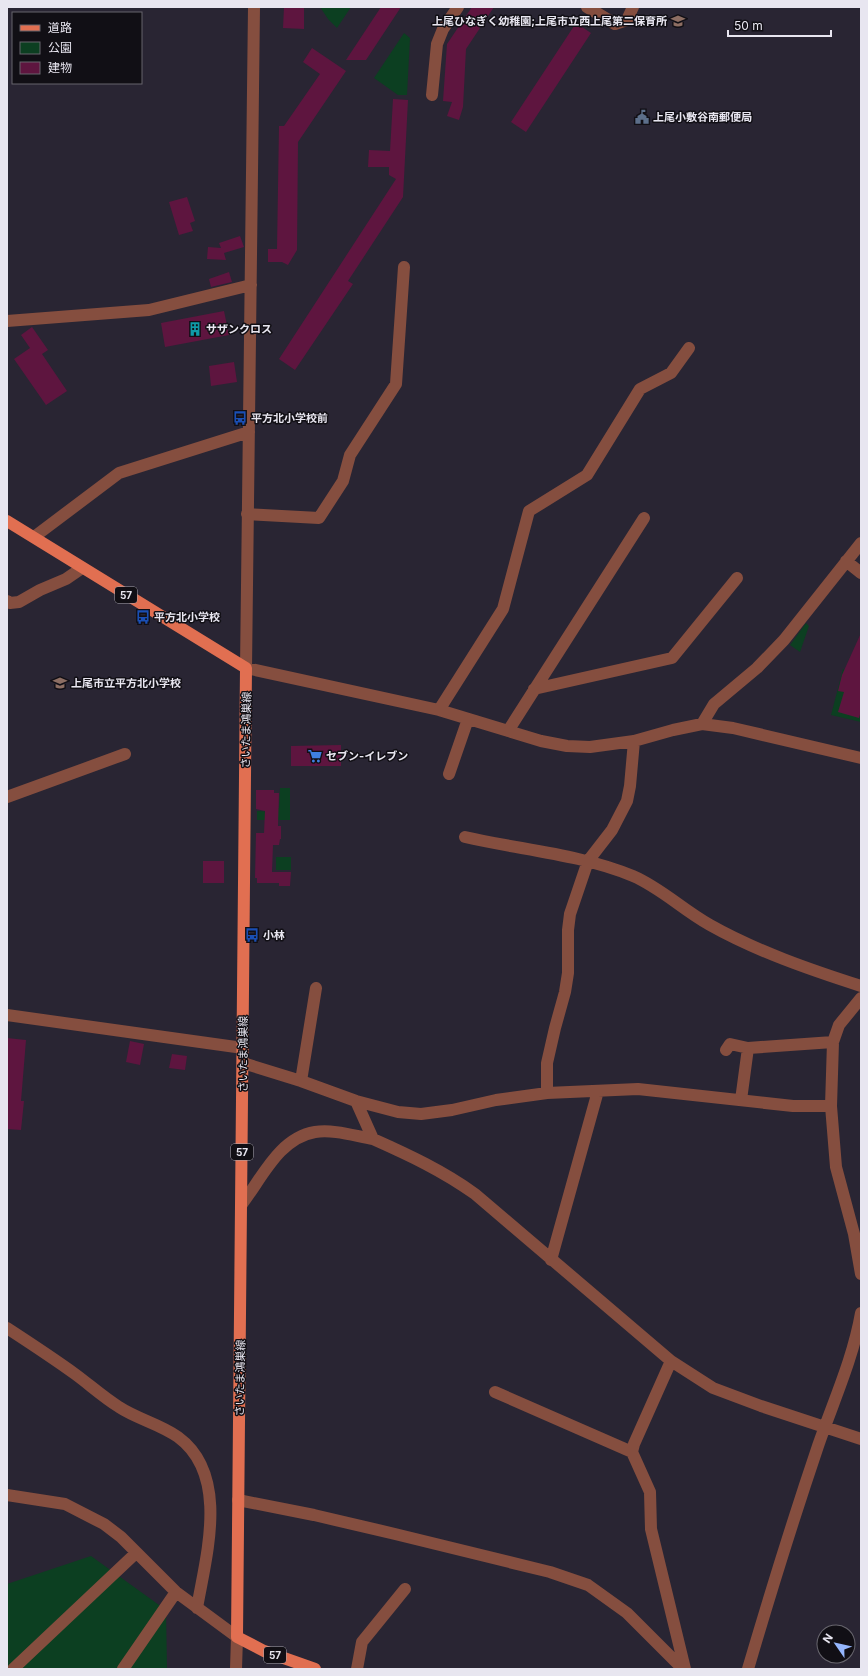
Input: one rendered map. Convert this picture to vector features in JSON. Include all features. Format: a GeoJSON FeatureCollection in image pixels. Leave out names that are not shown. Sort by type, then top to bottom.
{"type":"FeatureCollection","features":[{"type":"Feature","properties":{"kind":"main road","name":"57"},"geometry":{"type":"LineString","coordinates":[[7,521],[246,668]]}},
{"type":"Feature","properties":{"kind":"main road","name":"さいたま鴻巣線"},"geometry":{"type":"LineString","coordinates":[[237,1637],[246,668]]}},
{"type":"Feature","properties":{"kind":"main road","name":"57"},"geometry":{"type":"LineString","coordinates":[[237,1637],[264,1651],[315,1669]]}},
{"type":"Feature","properties":{"kind":"street"},"geometry":{"type":"LineString","coordinates":[[254,7],[246,668],[439,710],[541,741],[567,746],[590,747],[634,741],[673,730],[702,724],[733,728],[861,758]]}},
{"type":"Feature","properties":{"kind":"street"},"geometry":{"type":"LineString","coordinates":[[432,95],[437,44],[443,29],[458,7]]}},
{"type":"Feature","properties":{"kind":"street"},"geometry":{"type":"LineString","coordinates":[[587,7],[615,24],[627,20],[633,7]]}},
{"type":"Feature","properties":{"kind":"street"},"geometry":{"type":"LineString","coordinates":[[248,514],[319,518],[343,481],[350,455],[396,384],[404,267]]}},
{"type":"Feature","properties":{"kind":"street"},"geometry":{"type":"LineString","coordinates":[[7,321],[149,310],[251,285]]}},
{"type":"Feature","properties":{"kind":"street"},"geometry":{"type":"LineString","coordinates":[[439,710],[503,609],[529,512],[587,475],[640,389],[672,373],[689,348]]}},
{"type":"Feature","properties":{"kind":"street"},"geometry":{"type":"LineString","coordinates":[[34,538],[119,473],[249,432]]}},
{"type":"Feature","properties":{"kind":"street"},"geometry":{"type":"LineString","coordinates":[[508,731],[644,518]]}},
{"type":"Feature","properties":{"kind":"street"},"geometry":{"type":"LineString","coordinates":[[702,724],[714,704],[757,668],[780,645],[861,543]]}},
{"type":"Feature","properties":{"kind":"street"},"geometry":{"type":"LineString","coordinates":[[846,561],[861,572]]}},
{"type":"Feature","properties":{"kind":"street"},"geometry":{"type":"LineString","coordinates":[[7,601],[10,603],[19,602],[40,590],[66,579],[82,568]]}},
{"type":"Feature","properties":{"kind":"street"},"geometry":{"type":"LineString","coordinates":[[534,689],[672,658],[737,578]]}},
{"type":"Feature","properties":{"kind":"street"},"geometry":{"type":"LineString","coordinates":[[450,774],[468,719]]}},
{"type":"Feature","properties":{"kind":"street"},"geometry":{"type":"LineString","coordinates":[[547,1093],[547,1063],[565,992],[568,973],[568,930],[570,914],[588,861],[612,830],[627,801],[630,786],[634,741]]}},
{"type":"Feature","properties":{"kind":"street"},"geometry":{"type":"LineString","coordinates":[[7,797],[125,754]]}},
{"type":"Feature","properties":{"kind":"street"},"geometry":{"type":"LineString","coordinates":[[465,837],[588,861],[632,876],[645,882],[696,916],[725,933],[811,969],[861,986]]}},
{"type":"Feature","properties":{"kind":"street"},"geometry":{"type":"LineString","coordinates":[[301,1081],[316,988]]}},
{"type":"Feature","properties":{"kind":"street"},"geometry":{"type":"LineString","coordinates":[[861,998],[839,1025],[833,1042],[831,1106],[836,1168],[854,1234],[861,1274]]}},
{"type":"Feature","properties":{"kind":"street"},"geometry":{"type":"LineString","coordinates":[[7,1015],[243,1048]]}},
{"type":"Feature","properties":{"kind":"street"},"geometry":{"type":"LineString","coordinates":[[726,1050],[730,1044],[748,1048],[833,1042]]}},
{"type":"Feature","properties":{"kind":"street"},"geometry":{"type":"LineString","coordinates":[[741,1100],[748,1048]]}},
{"type":"Feature","properties":{"kind":"street"},"geometry":{"type":"LineString","coordinates":[[243,1063],[301,1081],[356,1101],[398,1112],[421,1114],[452,1110],[496,1100],[547,1093],[638,1089],[793,1106],[831,1106]]}},
{"type":"Feature","properties":{"kind":"street"},"geometry":{"type":"LineString","coordinates":[[550,1260],[598,1091]]}},
{"type":"Feature","properties":{"kind":"street"},"geometry":{"type":"LineString","coordinates":[[356,1101],[373,1139]]}},
{"type":"Feature","properties":{"kind":"street"},"geometry":{"type":"LineString","coordinates":[[242,1204],[281,1150],[293,1141],[316,1132],[346,1134],[373,1139],[429,1165],[475,1194],[550,1260],[671,1361],[713,1388],[761,1406],[861,1439]]}},
{"type":"Feature","properties":{"kind":"street"},"geometry":{"type":"LineString","coordinates":[[748,1669],[787,1538],[824,1427],[853,1350],[861,1313]]}},
{"type":"Feature","properties":{"kind":"street"},"geometry":{"type":"LineString","coordinates":[[7,1328],[75,1374],[118,1406],[178,1437],[194,1452],[205,1478],[211,1516],[211,1532],[196,1608]]}},
{"type":"Feature","properties":{"kind":"street"},"geometry":{"type":"LineString","coordinates":[[671,1361],[634,1444],[632,1452],[650,1492],[651,1529],[684,1669]]}},
{"type":"Feature","properties":{"kind":"street"},"geometry":{"type":"LineString","coordinates":[[495,1392],[632,1452]]}},
{"type":"Feature","properties":{"kind":"street"},"geometry":{"type":"LineString","coordinates":[[7,1495],[65,1504],[104,1524],[121,1537],[176,1592],[237,1637],[236,1669]]}},
{"type":"Feature","properties":{"kind":"street"},"geometry":{"type":"LineString","coordinates":[[238,1500],[314,1515],[395,1534],[550,1572],[588,1585],[627,1613],[684,1669]]}},
{"type":"Feature","properties":{"kind":"street"},"geometry":{"type":"LineString","coordinates":[[13,1669],[136,1553]]}},
{"type":"Feature","properties":{"kind":"street"},"geometry":{"type":"LineString","coordinates":[[356,1669],[362,1642],[405,1589]]}},
{"type":"Feature","properties":{"kind":"street"},"geometry":{"type":"LineString","coordinates":[[123,1669],[176,1592]]}},
{"type":"Feature","properties":{"kind":"green space"},"geometry":{"type":"Polygon","coordinates":[[[320,7],[351,7],[337,28],[328,19],[320,7]]]}},
{"type":"Feature","properties":{"kind":"green space"},"geometry":{"type":"Polygon","coordinates":[[[404,33],[410,38],[407,95],[398,95],[374,78],[404,33]]]}},
{"type":"Feature","properties":{"kind":"green space"},"geometry":{"type":"Polygon","coordinates":[[[806,623],[809,626],[800,652],[790,645],[806,623]]]}},
{"type":"Feature","properties":{"kind":"green space"},"geometry":{"type":"Polygon","coordinates":[[[843,669],[861,677],[861,722],[831,715],[843,669]]]}},
{"type":"Feature","properties":{"kind":"green space"},"geometry":{"type":"Polygon","coordinates":[[[280,788],[290,788],[290,820],[257,820],[257,811],[277,812],[277,808],[279,808],[280,788]]]}},
{"type":"Feature","properties":{"kind":"green space"},"geometry":{"type":"Polygon","coordinates":[[[276,857],[291,857],[291,870],[276,870],[276,857]]]}},
{"type":"Feature","properties":{"kind":"green space"},"geometry":{"type":"Polygon","coordinates":[[[91,1556],[166,1610],[167,1669],[7,1669],[7,1584],[91,1556]]]}},
{"type":"Feature","properties":{"kind":"building"},"geometry":{"type":"Polygon","coordinates":[[[284,7],[304,7],[304,29],[283,28],[284,7]]]}},
{"type":"Feature","properties":{"kind":"building"},"geometry":{"type":"Polygon","coordinates":[[[381,7],[401,7],[366,60],[346,60],[381,7]]]}},
{"type":"Feature","properties":{"kind":"building"},"geometry":{"type":"Polygon","coordinates":[[[472,7],[494,7],[466,49],[463,107],[459,120],[447,116],[452,102],[443,101],[447,44],[472,7]]]}},
{"type":"Feature","properties":{"kind":"building"},"geometry":{"type":"Polygon","coordinates":[[[576,23],[591,33],[526,132],[511,122],[576,23]]]}},
{"type":"Feature","properties":{"kind":"building"},"geometry":{"type":"Polygon","coordinates":[[[312,48],[346,71],[298,142],[297,250],[288,265],[282,262],[268,262],[268,249],[277,249],[279,126],[284,126],[320,74],[303,62],[312,48]]]}},
{"type":"Feature","properties":{"kind":"building"},"geometry":{"type":"Polygon","coordinates":[[[393,99],[408,100],[403,197],[348,281],[353,284],[295,370],[279,359],[396,179],[389,175],[389,167],[368,167],[369,150],[390,151],[393,99]]]}},
{"type":"Feature","properties":{"kind":"building"},"geometry":{"type":"Polygon","coordinates":[[[187,197],[195,221],[190,223],[193,231],[179,235],[169,202],[187,197]]]}},
{"type":"Feature","properties":{"kind":"building"},"geometry":{"type":"Polygon","coordinates":[[[240,236],[244,247],[224,253],[226,260],[207,259],[208,247],[221,248],[219,243],[240,236]]]}},
{"type":"Feature","properties":{"kind":"building"},"geometry":{"type":"Polygon","coordinates":[[[229,272],[232,282],[211,287],[209,279],[229,272]]]}},
{"type":"Feature","properties":{"kind":"building","name":"サザンクロス"},"geometry":{"type":"Polygon","coordinates":[[[224,311],[229,335],[165,347],[161,323],[224,311]]]}},
{"type":"Feature","properties":{"kind":"building"},"geometry":{"type":"Polygon","coordinates":[[[32,327],[48,350],[42,354],[67,391],[46,405],[14,359],[30,348],[21,335],[32,327]]]}},
{"type":"Feature","properties":{"kind":"building"},"geometry":{"type":"Polygon","coordinates":[[[234,362],[237,382],[211,386],[209,366],[234,362]]]}},
{"type":"Feature","properties":{"kind":"building"},"geometry":{"type":"Polygon","coordinates":[[[861,633],[861,711],[859,718],[838,712],[844,692],[838,691],[842,675],[861,633]]]}},
{"type":"Feature","properties":{"kind":"building"},"geometry":{"type":"Polygon","coordinates":[[[341,745],[341,766],[291,766],[291,746],[341,745]]]}},
{"type":"Feature","properties":{"kind":"building"},"geometry":{"type":"Polygon","coordinates":[[[256,790],[274,790],[274,793],[279,793],[278,826],[281,826],[281,839],[279,845],[273,845],[272,872],[291,872],[290,886],[279,886],[279,883],[257,883],[257,878],[255,878],[256,833],[264,833],[265,811],[256,809],[256,790]]]}},
{"type":"Feature","properties":{"kind":"building"},"geometry":{"type":"Polygon","coordinates":[[[203,861],[224,861],[224,883],[203,883],[203,861]]]}},
{"type":"Feature","properties":{"kind":"building"},"geometry":{"type":"Polygon","coordinates":[[[7,1038],[26,1040],[21,1101],[24,1101],[21,1130],[7,1129],[7,1038]]]}},
{"type":"Feature","properties":{"kind":"building"},"geometry":{"type":"Polygon","coordinates":[[[130,1041],[144,1044],[140,1065],[126,1062],[130,1041]]]}},
{"type":"Feature","properties":{"kind":"building"},"geometry":{"type":"Polygon","coordinates":[[[172,1054],[187,1056],[185,1070],[169,1068],[172,1054]]]}},
{"type":"Feature","properties":{"kind":"place","name":"上尾ひなぎく幼稚園;上尾市立西上尾第二保育所"},"geometry":{"type":"Point","coordinates":[678,21]}},
{"type":"Feature","properties":{"kind":"place","name":"上尾小敷谷南郵便局"},"geometry":{"type":"Point","coordinates":[642,117]}},
{"type":"Feature","properties":{"kind":"place","name":"サザンクロス"},"geometry":{"type":"Point","coordinates":[195,329]}},
{"type":"Feature","properties":{"kind":"place","name":"平方北小学校前"},"geometry":{"type":"Point","coordinates":[240,418]}},
{"type":"Feature","properties":{"kind":"place","name":"平方北小学校"},"geometry":{"type":"Point","coordinates":[143,617]}},
{"type":"Feature","properties":{"kind":"place","name":"上尾市立平方北小学校"},"geometry":{"type":"Point","coordinates":[60,683]}},
{"type":"Feature","properties":{"kind":"place","name":"セブン-イレブン"},"geometry":{"type":"Point","coordinates":[315,756]}},
{"type":"Feature","properties":{"kind":"place","name":"小林"},"geometry":{"type":"Point","coordinates":[252,935]}}]}
